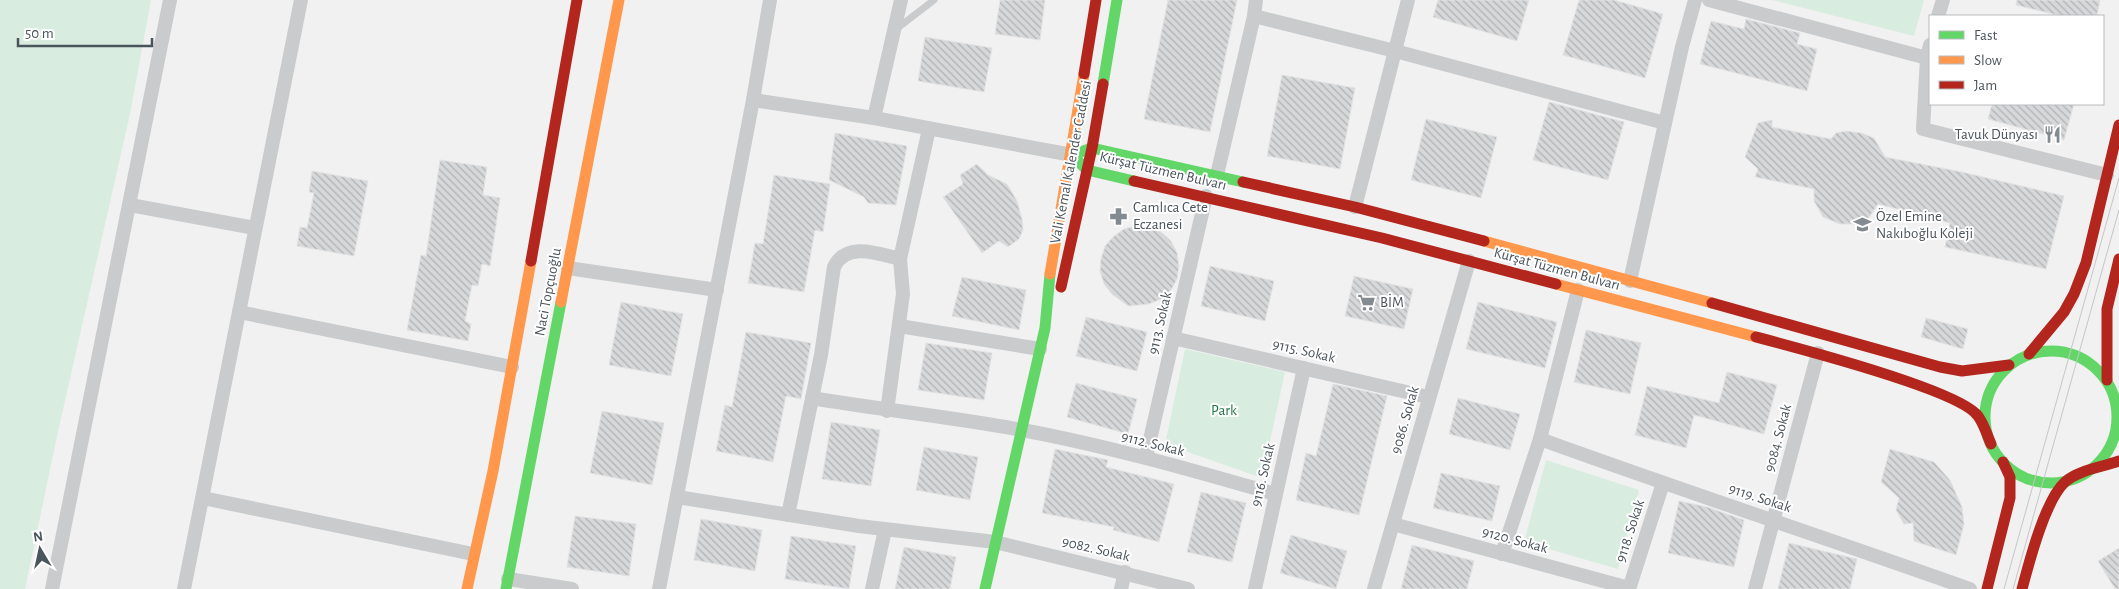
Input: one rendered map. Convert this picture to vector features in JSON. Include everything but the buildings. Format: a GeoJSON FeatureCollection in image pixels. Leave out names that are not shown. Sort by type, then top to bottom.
{"type":"FeatureCollection","features":[{"type":"Feature","properties":{"kind":"street"},"geometry":{"type":"LineString","coordinates":[[52,589],[170,0]]}},
{"type":"Feature","properties":{"kind":"street"},"geometry":{"type":"LineString","coordinates":[[184,589],[301,0]]}},
{"type":"Feature","properties":{"kind":"street","name":"Naci Topçuoğlu"},"geometry":{"type":"LineString","coordinates":[[467,589],[493,471],[577,0]]}},
{"type":"Feature","properties":{"kind":"street","name":"Naci Topçuoğlu"},"geometry":{"type":"LineString","coordinates":[[507,584],[620,0]]}},
{"type":"Feature","properties":{"kind":"street"},"geometry":{"type":"LineString","coordinates":[[659,589],[753,100],[770,0]]}},
{"type":"Feature","properties":{"kind":"street"},"geometry":{"type":"LineString","coordinates":[[874,118],[901,0]]}},
{"type":"Feature","properties":{"kind":"street","name":"Vali Kemal Kalender Caddesi"},"geometry":{"type":"LineString","coordinates":[[985,589],[1045,328],[1047,294],[1072,155],[1096,0]]}},
{"type":"Feature","properties":{"kind":"street","name":"Vali Kemal Kalender Caddesi"},"geometry":{"type":"LineString","coordinates":[[1045,328],[1059,297],[1092,148],[1117,0]]}},
{"type":"Feature","properties":{"kind":"street"},"geometry":{"type":"LineString","coordinates":[[1217,175],[1254,16],[1256,0]]}},
{"type":"Feature","properties":{"kind":"street"},"geometry":{"type":"LineString","coordinates":[[1355,207],[1408,0]]}},
{"type":"Feature","properties":{"kind":"street"},"geometry":{"type":"LineString","coordinates":[[1630,281],[1665,123],[1695,0]]}},
{"type":"Feature","properties":{"kind":"street"},"geometry":{"type":"LineString","coordinates":[[1709,0],[1929,51],[1923,129],[2107,175]]}},
{"type":"Feature","properties":{"kind":"street"},"geometry":{"type":"LineString","coordinates":[[1938,15],[1943,0]]}},
{"type":"Feature","properties":{"kind":"street"},"geometry":{"type":"LineString","coordinates":[[1254,16],[1396,51],[1665,123]]}},
{"type":"Feature","properties":{"kind":"street"},"geometry":{"type":"LineString","coordinates":[[753,100],[874,118],[1072,155]]}},
{"type":"Feature","properties":{"kind":"street"},"geometry":{"type":"LineString","coordinates":[[2029,354],[2064,312],[2074,294],[2086,263],[2119,125]]}},
{"type":"Feature","properties":{"kind":"street"},"geometry":{"type":"LineString","coordinates":[[887,411],[903,294],[900,259],[929,129]]}},
{"type":"Feature","properties":{"kind":"street","name":"Kürşat Tüzmen Bulvarı"},"geometry":{"type":"LineString","coordinates":[[1991,444],[1978,415],[1960,402],[1920,386],[1818,353],[1382,238],[1087,170],[1072,155],[1092,148],[1355,207],[1940,367],[1962,371],[2010,365]]}},
{"type":"Feature","properties":{"kind":"street","name":"9113. Sokak"},"geometry":{"type":"LineString","coordinates":[[1146,458],[1206,196]]}},
{"type":"Feature","properties":{"kind":"street"},"geometry":{"type":"LineString","coordinates":[[130,204],[255,228]]}},
{"type":"Feature","properties":{"kind":"street"},"geometry":{"type":"LineString","coordinates":[[788,515],[821,355],[834,267],[837,259],[844,253],[852,251],[874,253],[900,259]]}},
{"type":"Feature","properties":{"kind":"street"},"geometry":{"type":"LineString","coordinates":[[2107,380],[2108,309],[2119,259]]}},
{"type":"Feature","properties":{"kind":"street","name":"9086. Sokak"},"geometry":{"type":"LineString","coordinates":[[1374,589],[1428,397],[1469,261]]}},
{"type":"Feature","properties":{"kind":"street"},"geometry":{"type":"LineString","coordinates":[[568,268],[717,290]]}},
{"type":"Feature","properties":{"kind":"street"},"geometry":{"type":"LineString","coordinates":[[1502,554],[1540,439],[1578,290]]}},
{"type":"Feature","properties":{"kind":"street"},"geometry":{"type":"LineString","coordinates":[[239,312],[512,367]]}},
{"type":"Feature","properties":{"kind":"street"},"geometry":{"type":"LineString","coordinates":[[899,326],[1040,349]]}},
{"type":"Feature","properties":{"kind":"street","name":"9115. Sokak"},"geometry":{"type":"LineString","coordinates":[[1173,338],[1428,397]]}},
{"type":"Feature","properties":{"kind":"street"},"geometry":{"type":"LineString","coordinates":[[1987,589],[2010,498],[2010,477],[1991,444],[1985,424],[1986,402],[1995,382],[2010,365],[2029,354],[2050,350],[2069,353],[2092,364],[2107,380],[2117,401],[2117,422],[2112,444],[2100,462],[2082,475],[2065,482],[2052,503],[2022,589]]}},
{"type":"Feature","properties":{"kind":"street","name":"9084. Sokak"},"geometry":{"type":"LineString","coordinates":[[1755,589],[1818,353]]}},
{"type":"Feature","properties":{"kind":"street","name":"9116. Sokak"},"geometry":{"type":"LineString","coordinates":[[1255,589],[1304,368]]}},
{"type":"Feature","properties":{"kind":"street","name":"9112. Sokak"},"geometry":{"type":"LineString","coordinates":[[812,398],[887,411],[1022,430],[1146,458],[1275,494]]}},
{"type":"Feature","properties":{"kind":"street","name":"9119. Sokak"},"geometry":{"type":"LineString","coordinates":[[1540,439],[1663,484],[1773,519],[1970,589]]}},
{"type":"Feature","properties":{"kind":"street"},"geometry":{"type":"LineString","coordinates":[[2003,462],[2020,475],[2042,482],[2062,482],[2119,461]]}},
{"type":"Feature","properties":{"kind":"street","name":"9118. Sokak"},"geometry":{"type":"LineString","coordinates":[[1629,589],[1663,484]]}},
{"type":"Feature","properties":{"kind":"street","name":"9082. Sokak"},"geometry":{"type":"LineString","coordinates":[[677,497],[885,530],[995,542],[1125,572],[1188,589]]}},
{"type":"Feature","properties":{"kind":"street"},"geometry":{"type":"LineString","coordinates":[[203,498],[474,554]]}},
{"type":"Feature","properties":{"kind":"street","name":"9120. Sokak"},"geometry":{"type":"LineString","coordinates":[[1393,524],[1629,589]]}},
{"type":"Feature","properties":{"kind":"street"},"geometry":{"type":"LineString","coordinates":[[872,589],[885,530]]}},
{"type":"Feature","properties":{"kind":"street"},"geometry":{"type":"LineString","coordinates":[[1121,589],[1125,572]]}},
{"type":"Feature","properties":{"kind":"street"},"geometry":{"type":"LineString","coordinates":[[507,584],[572,589]]}},
{"type":"Feature","properties":{"kind":"lane"},"geometry":{"type":"LineString","coordinates":[[894,31],[934,0]]}},
{"type":"Feature","properties":{"kind":"green space"},"geometry":{"type":"Polygon","coordinates":[[[0,0],[151,0],[130,114],[57,436],[25,589],[0,589],[0,0]]]}},
{"type":"Feature","properties":{"kind":"green space"},"geometry":{"type":"Polygon","coordinates":[[[1772,0],[1924,0],[1914,36],[1772,0]]]}},
{"type":"Feature","properties":{"kind":"green space","name":"Park"},"geometry":{"type":"Polygon","coordinates":[[[1185,349],[1285,372],[1262,478],[1165,444],[1185,349]]]}},
{"type":"Feature","properties":{"kind":"green space"},"geometry":{"type":"Polygon","coordinates":[[[1546,460],[1639,490],[1618,569],[1524,542],[1546,460]]]}},
{"type":"Feature","properties":{"kind":"tram line"},"geometry":{"type":"LineString","coordinates":[[2004,589],[2119,178]]}},
{"type":"Feature","properties":{"kind":"tram line"},"geometry":{"type":"LineString","coordinates":[[2013,589],[2119,210]]}},
{"type":"Feature","properties":{"kind":"traffic: fast"},"geometry":{"type":"LineString","coordinates":[[1103,84],[1117,0]]}},
{"type":"Feature","properties":{"kind":"traffic: fast"},"geometry":{"type":"LineString","coordinates":[[1134,181],[1087,170],[1072,155],[1092,148],[1243,182]]}},
{"type":"Feature","properties":{"kind":"traffic: fast"},"geometry":{"type":"LineString","coordinates":[[985,589],[1045,328],[1050,274]]}},
{"type":"Feature","properties":{"kind":"traffic: fast"},"geometry":{"type":"LineString","coordinates":[[506,589],[561,302]]}},
{"type":"Feature","properties":{"kind":"traffic: fast"},"geometry":{"type":"LineString","coordinates":[[2051,351],[2076,356],[2087,362],[2097,371],[2106,381],[2112,392],[2117,417],[2112,442],[2106,453],[2097,463],[2087,472],[2076,478],[2051,483],[2026,478],[2015,472],[2005,463],[1996,453],[1990,442],[1985,417],[1990,392],[1996,381],[2005,371],[2015,362],[2026,356],[2051,351]]}},
{"type":"Feature","properties":{"kind":"traffic: slow"},"geometry":{"type":"LineString","coordinates":[[561,302],[619,0]]}},
{"type":"Feature","properties":{"kind":"traffic: slow"},"geometry":{"type":"LineString","coordinates":[[1050,274],[1084,74]]}},
{"type":"Feature","properties":{"kind":"traffic: slow"},"geometry":{"type":"LineString","coordinates":[[1484,241],[1712,303]]}},
{"type":"Feature","properties":{"kind":"traffic: slow"},"geometry":{"type":"LineString","coordinates":[[467,589],[493,471],[531,261]]}},
{"type":"Feature","properties":{"kind":"traffic: slow"},"geometry":{"type":"LineString","coordinates":[[1556,284],[1756,337]]}},
{"type":"Feature","properties":{"kind":"traffic: jam"},"geometry":{"type":"LineString","coordinates":[[531,261],[577,0]]}},
{"type":"Feature","properties":{"kind":"traffic: jam"},"geometry":{"type":"LineString","coordinates":[[1084,74],[1096,0]]}},
{"type":"Feature","properties":{"kind":"traffic: jam"},"geometry":{"type":"LineString","coordinates":[[1061,287],[1092,148],[1103,84]]}},
{"type":"Feature","properties":{"kind":"traffic: jam"},"geometry":{"type":"LineString","coordinates":[[2029,354],[2064,312],[2074,294],[2086,263],[2119,125]]}},
{"type":"Feature","properties":{"kind":"traffic: jam"},"geometry":{"type":"LineString","coordinates":[[1134,181],[1382,238],[1556,284]]}},
{"type":"Feature","properties":{"kind":"traffic: jam"},"geometry":{"type":"LineString","coordinates":[[1243,182],[1355,207],[1484,241]]}},
{"type":"Feature","properties":{"kind":"traffic: jam"},"geometry":{"type":"LineString","coordinates":[[2107,380],[2107,309],[2119,259]]}},
{"type":"Feature","properties":{"kind":"traffic: jam"},"geometry":{"type":"LineString","coordinates":[[1712,303],[1940,367],[1962,371],[2009,365]]}},
{"type":"Feature","properties":{"kind":"traffic: jam"},"geometry":{"type":"LineString","coordinates":[[1756,337],[1875,371],[1941,394],[1965,406],[1978,416],[1991,444]]}},
{"type":"Feature","properties":{"kind":"traffic: jam"},"geometry":{"type":"LineString","coordinates":[[2022,589],[2044,517],[2058,491],[2065,482],[2077,474],[2119,461]]}},
{"type":"Feature","properties":{"kind":"traffic: jam"},"geometry":{"type":"LineString","coordinates":[[1987,589],[2010,498],[2010,477],[2003,462]]}},
{"type":"Feature","properties":{"kind":"place","name":"Tavuk Dünyası"},"geometry":{"type":"Point","coordinates":[2052,134]}},
{"type":"Feature","properties":{"kind":"place","name":"Camlıca Cete Eczanesi"},"geometry":{"type":"Point","coordinates":[1119,216]}},
{"type":"Feature","properties":{"kind":"place","name":"Özel Emine Nakıboğlu Koleji"},"geometry":{"type":"Point","coordinates":[1862,225]}},
{"type":"Feature","properties":{"kind":"place","name":"BİM"},"geometry":{"type":"Point","coordinates":[1366,302]}}]}
